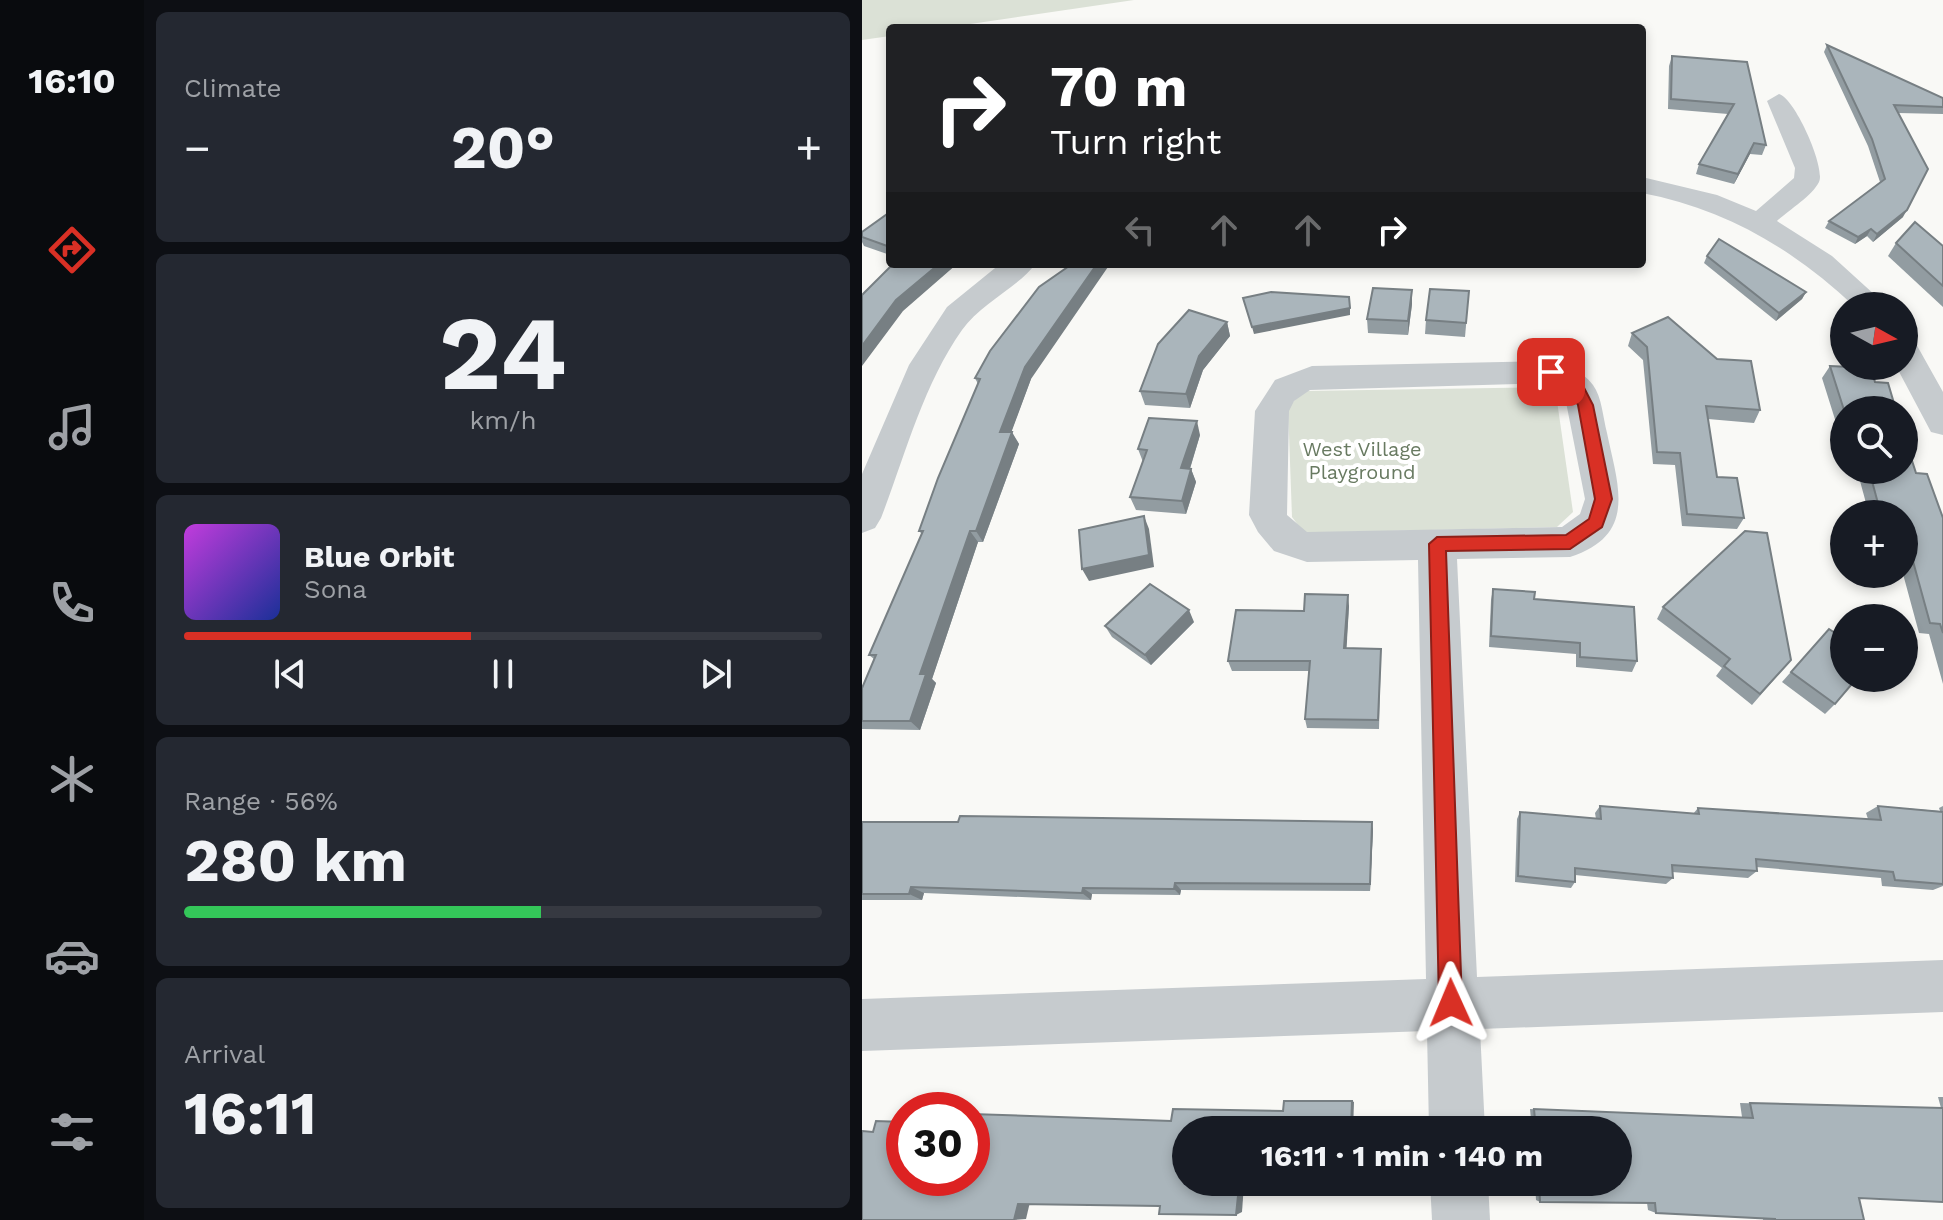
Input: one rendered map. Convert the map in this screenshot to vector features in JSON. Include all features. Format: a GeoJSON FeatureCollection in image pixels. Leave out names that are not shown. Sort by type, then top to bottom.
{"type":"FeatureCollection","features":[{"type":"Feature","properties":{"kind":"street"},"geometry":{"type":"LineString","coordinates":[[1761,221],[1807,180],[1808,168],[1779,101]]}},
{"type":"Feature","properties":{"kind":"street"},"geometry":{"type":"LineString","coordinates":[[1646,186],[1761,221],[1842,277],[1858,292]]}},
{"type":"Feature","properties":{"kind":"street"},"geometry":{"type":"LineString","coordinates":[[862,518],[929,361],[951,323],[991,283],[1014,268]]}},
{"type":"Feature","properties":{"kind":"street"},"geometry":{"type":"LineString","coordinates":[[1551,372],[1574,384],[1585,405],[1603,499],[1596,522],[1570,542],[1437,544],[1307,547],[1291,544],[1281,536],[1268,515],[1272,411],[1276,398],[1297,380],[1312,377],[1551,372]]}},
{"type":"Feature","properties":{"kind":"street"},"geometry":{"type":"LineString","coordinates":[[1918,376],[1943,423]]}},
{"type":"Feature","properties":{"kind":"street"},"geometry":{"type":"LineString","coordinates":[[1437,544],[1456,1116]]}},
{"type":"Feature","properties":{"kind":"street"},"geometry":{"type":"LineString","coordinates":[[862,1025],[1943,986]]}},
{"type":"Feature","properties":{"kind":"street"},"geometry":{"type":"LineString","coordinates":[[1460,1196],[1461,1220]]}},
{"type":"Feature","properties":{"kind":"green space"},"geometry":{"type":"Polygon","coordinates":[[[862,0],[1134,0],[970,24],[886,24],[886,37],[862,40],[862,0]]]}},
{"type":"Feature","properties":{"kind":"green space","name":"West Village Playground"},"geometry":{"type":"Polygon","coordinates":[[[1555,387],[1573,512],[1557,527],[1304,533],[1292,517],[1288,406],[1305,391],[1555,387]]]}},
{"type":"Feature","properties":{"kind":"building"},"geometry":{"type":"Polygon","coordinates":[[[1827,45],[1943,98],[1943,107],[1894,105],[1928,169],[1907,210],[1877,234],[1871,229],[1858,237],[1829,221],[1885,179],[1872,139],[1827,45]]]}},
{"type":"Feature","properties":{"kind":"building"},"geometry":{"type":"Polygon","coordinates":[[[1672,56],[1747,62],[1766,145],[1754,143],[1738,174],[1699,164],[1734,104],[1671,99],[1672,56]]]}},
{"type":"Feature","properties":{"kind":"building"},"geometry":{"type":"Polygon","coordinates":[[[886,215],[886,246],[862,237],[862,232],[886,215]]]}},
{"type":"Feature","properties":{"kind":"building"},"geometry":{"type":"Polygon","coordinates":[[[1915,222],[1943,246],[1943,286],[1896,243],[1915,222]]]}},
{"type":"Feature","properties":{"kind":"building"},"geometry":{"type":"Polygon","coordinates":[[[1719,239],[1806,292],[1779,313],[1707,256],[1719,239]]]}},
{"type":"Feature","properties":{"kind":"building"},"geometry":{"type":"Polygon","coordinates":[[[889,268],[934,268],[896,300],[862,346],[862,295],[889,268]]]}},
{"type":"Feature","properties":{"kind":"building"},"geometry":{"type":"Polygon","coordinates":[[[1066,268],[1094,268],[1025,367],[1000,432],[1012,432],[976,531],[970,531],[920,674],[926,674],[910,721],[862,721],[862,688],[876,655],[869,655],[923,531],[919,531],[938,478],[980,379],[975,378],[990,351],[1039,287],[1066,268]]]}},
{"type":"Feature","properties":{"kind":"building"},"geometry":{"type":"Polygon","coordinates":[[[1373,288],[1412,290],[1408,321],[1367,319],[1373,288]]]}},
{"type":"Feature","properties":{"kind":"building"},"geometry":{"type":"Polygon","coordinates":[[[1430,289],[1469,291],[1466,323],[1426,320],[1430,289]]]}},
{"type":"Feature","properties":{"kind":"building"},"geometry":{"type":"Polygon","coordinates":[[[1271,292],[1349,297],[1350,308],[1252,327],[1243,298],[1271,292]]]}},
{"type":"Feature","properties":{"kind":"building"},"geometry":{"type":"Polygon","coordinates":[[[1189,310],[1227,322],[1199,356],[1186,394],[1140,391],[1158,344],[1189,310]]]}},
{"type":"Feature","properties":{"kind":"building"},"geometry":{"type":"Polygon","coordinates":[[[1668,317],[1717,359],[1751,361],[1760,410],[1706,406],[1717,477],[1737,478],[1744,518],[1687,514],[1680,453],[1657,452],[1647,347],[1632,333],[1668,317]]]}},
{"type":"Feature","properties":{"kind":"building"},"geometry":{"type":"Polygon","coordinates":[[[1834,380],[1888,383],[1892,396],[1840,396],[1834,380]]]}},
{"type":"Feature","properties":{"kind":"building"},"geometry":{"type":"Polygon","coordinates":[[[1149,418],[1197,421],[1181,468],[1191,469],[1182,501],[1130,497],[1147,450],[1138,449],[1149,418]]]}},
{"type":"Feature","properties":{"kind":"building"},"geometry":{"type":"Polygon","coordinates":[[[1918,473],[1927,474],[1943,518],[1943,633],[1940,624],[1930,623],[1918,579],[1918,500],[1877,500],[1873,484],[1918,484],[1918,473]]]}},
{"type":"Feature","properties":{"kind":"building"},"geometry":{"type":"Polygon","coordinates":[[[1144,516],[1149,555],[1082,569],[1079,530],[1144,516]]]}},
{"type":"Feature","properties":{"kind":"building"},"geometry":{"type":"Polygon","coordinates":[[[1745,531],[1767,533],[1791,660],[1760,694],[1724,666],[1730,659],[1663,607],[1745,531]]]}},
{"type":"Feature","properties":{"kind":"building"},"geometry":{"type":"Polygon","coordinates":[[[1150,584],[1189,610],[1145,655],[1105,626],[1150,584]]]}},
{"type":"Feature","properties":{"kind":"building"},"geometry":{"type":"Polygon","coordinates":[[[1493,589],[1535,592],[1534,599],[1634,607],[1637,661],[1580,657],[1580,643],[1491,636],[1493,589]]]}},
{"type":"Feature","properties":{"kind":"building"},"geometry":{"type":"Polygon","coordinates":[[[1305,594],[1348,595],[1344,648],[1381,649],[1378,720],[1305,719],[1310,661],[1228,661],[1236,610],[1304,611],[1305,594]]]}},
{"type":"Feature","properties":{"kind":"building"},"geometry":{"type":"Polygon","coordinates":[[[1829,629],[1830,692],[1845,692],[1835,704],[1791,672],[1829,629]]]}},
{"type":"Feature","properties":{"kind":"building"},"geometry":{"type":"Polygon","coordinates":[[[1600,806],[1699,814],[1698,808],[1881,820],[1878,806],[1943,812],[1943,884],[1895,880],[1893,872],[1756,859],[1757,871],[1672,865],[1673,878],[1575,868],[1575,882],[1518,876],[1520,812],[1601,819],[1600,806]]]}},
{"type":"Feature","properties":{"kind":"building"},"geometry":{"type":"Polygon","coordinates":[[[960,816],[1372,822],[1370,884],[1175,883],[1174,889],[1083,888],[1082,893],[911,887],[909,894],[862,894],[862,822],[958,822],[960,816]]]}},
{"type":"Feature","properties":{"kind":"building"},"geometry":{"type":"Polygon","coordinates":[[[1284,1101],[1352,1101],[1351,1116],[1172,1116],[1172,1196],[1238,1196],[1236,1215],[1159,1214],[1160,1206],[1018,1204],[1014,1220],[862,1220],[862,1131],[873,1132],[876,1121],[886,1121],[886,1196],[990,1196],[990,1115],[1171,1121],[1173,1109],[1283,1111],[1284,1101]]]}},
{"type":"Feature","properties":{"kind":"building"},"geometry":{"type":"Polygon","coordinates":[[[1750,1103],[1943,1108],[1943,1202],[1859,1198],[1864,1220],[1775,1220],[1656,1213],[1655,1203],[1540,1202],[1540,1196],[1632,1196],[1632,1116],[1535,1116],[1534,1109],[1753,1118],[1750,1103]]]}},
{"type":"Feature","properties":{"kind":"route"},"geometry":{"type":"LineString","coordinates":[[1451,1003],[1437,544],[1570,542],[1596,522],[1603,499],[1585,405],[1574,384],[1551,372]]}}]}
